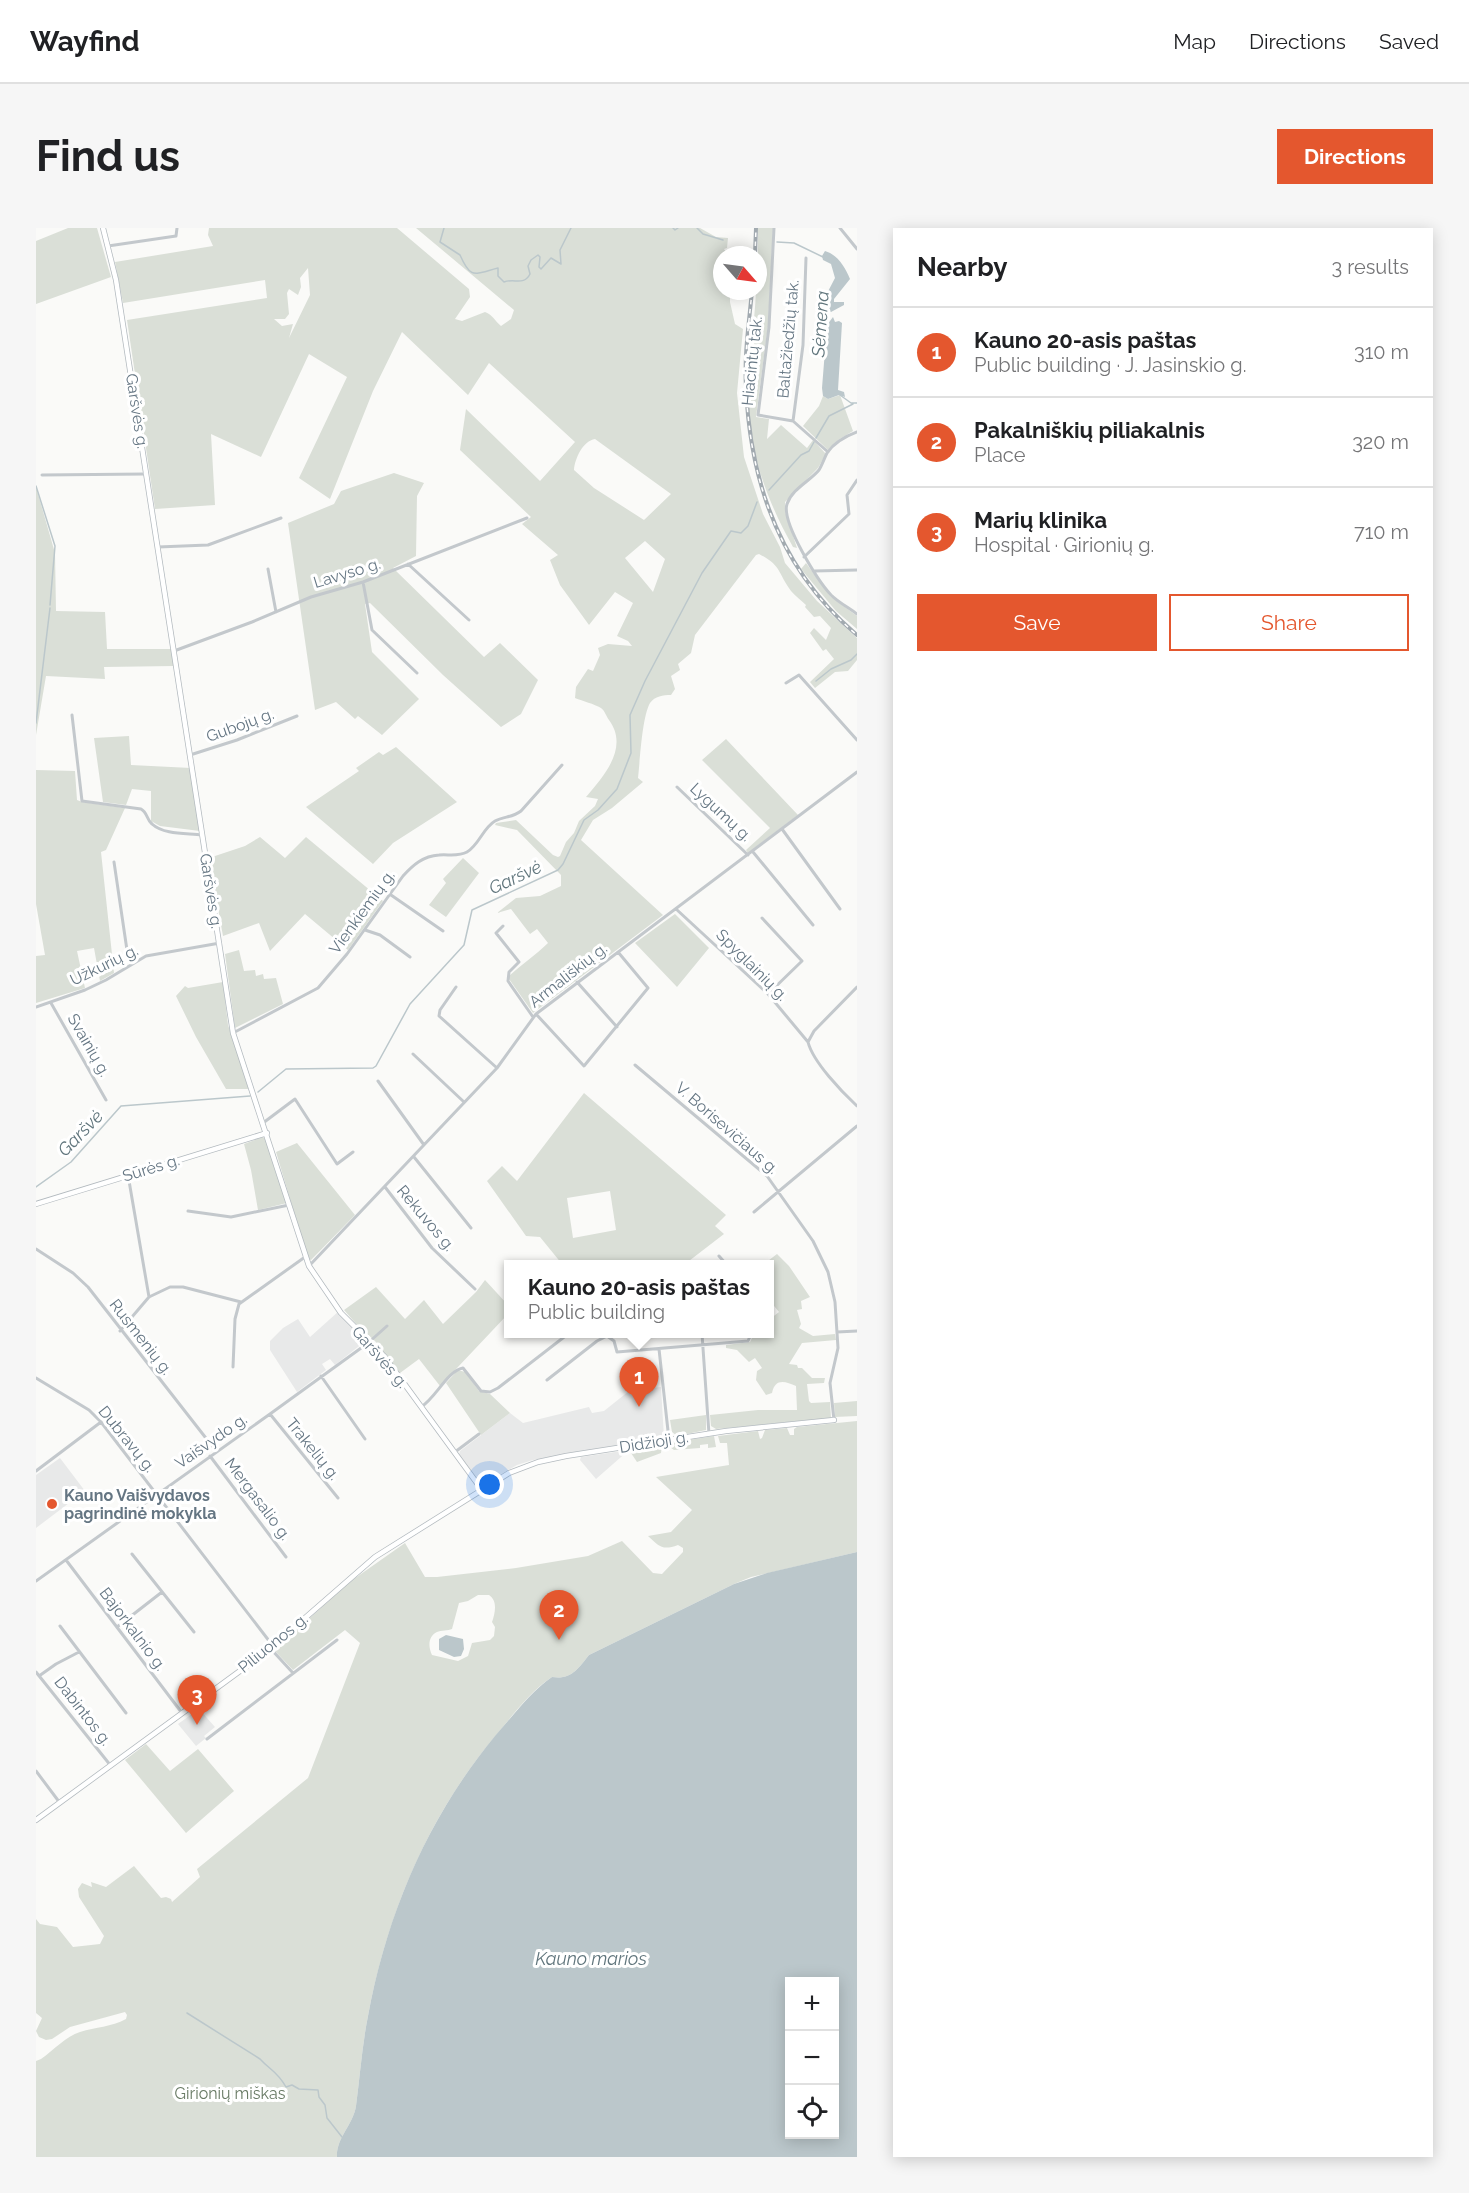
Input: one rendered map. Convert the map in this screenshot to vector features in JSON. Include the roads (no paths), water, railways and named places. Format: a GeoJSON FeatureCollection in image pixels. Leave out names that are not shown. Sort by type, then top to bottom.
{"type":"FeatureCollection","features":[{"type":"Feature","properties":{"kind":"main road","name":"Garšvės g."},"geometry":{"type":"LineString","coordinates":[[103,228],[116,280],[233,1033],[309,1266],[341,1313],[370,1341],[422,1407],[482,1490]]}},
{"type":"Feature","properties":{"kind":"main road","name":"Sūrės g."},"geometry":{"type":"LineString","coordinates":[[36,1204],[267,1133]]}},
{"type":"Feature","properties":{"kind":"main road","name":"Didžioji g."},"geometry":{"type":"LineString","coordinates":[[482,1490],[514,1471],[538,1462],[709,1434],[834,1420]]}},
{"type":"Feature","properties":{"kind":"main road","name":"Piliuonos g."},"geometry":{"type":"LineString","coordinates":[[36,1820],[272,1647],[375,1557],[482,1490]]}},
{"type":"Feature","properties":{"kind":"street"},"geometry":{"type":"LineString","coordinates":[[108,246],[176,236],[177,228]]}},
{"type":"Feature","properties":{"kind":"street","name":"Hiacintų tak."},"geometry":{"type":"LineString","coordinates":[[774,228],[769,327],[758,415],[793,421]]}},
{"type":"Feature","properties":{"kind":"street"},"geometry":{"type":"LineString","coordinates":[[840,228],[857,249]]}},
{"type":"Feature","properties":{"kind":"street","name":"Baltažiedžių tak."},"geometry":{"type":"LineString","coordinates":[[793,421],[803,345],[806,258]]}},
{"type":"Feature","properties":{"kind":"street"},"geometry":{"type":"LineString","coordinates":[[793,421],[828,452]]}},
{"type":"Feature","properties":{"kind":"street"},"geometry":{"type":"LineString","coordinates":[[857,432],[840,441],[828,452],[819,470],[796,491],[787,503],[786,511],[804,557],[831,595],[857,614]]}},
{"type":"Feature","properties":{"kind":"street"},"geometry":{"type":"LineString","coordinates":[[42,475],[147,474]]}},
{"type":"Feature","properties":{"kind":"street"},"geometry":{"type":"LineString","coordinates":[[804,557],[847,517],[849,514],[846,495],[857,480]]}},
{"type":"Feature","properties":{"kind":"street"},"geometry":{"type":"LineString","coordinates":[[158,547],[208,545],[281,518]]}},
{"type":"Feature","properties":{"kind":"street","name":"Lavyso g."},"geometry":{"type":"LineString","coordinates":[[174,651],[311,597],[363,582],[527,518]]}},
{"type":"Feature","properties":{"kind":"street"},"geometry":{"type":"LineString","coordinates":[[408,564],[469,620]]}},
{"type":"Feature","properties":{"kind":"street"},"geometry":{"type":"LineString","coordinates":[[268,569],[276,612]]}},
{"type":"Feature","properties":{"kind":"street"},"geometry":{"type":"LineString","coordinates":[[814,571],[857,570]]}},
{"type":"Feature","properties":{"kind":"street"},"geometry":{"type":"LineString","coordinates":[[363,582],[372,630],[417,673]]}},
{"type":"Feature","properties":{"kind":"street"},"geometry":{"type":"LineString","coordinates":[[786,683],[800,675],[857,740]]}},
{"type":"Feature","properties":{"kind":"street"},"geometry":{"type":"LineString","coordinates":[[72,715],[82,801],[141,809],[146,813],[149,822],[159,830],[202,835]]}},
{"type":"Feature","properties":{"kind":"street","name":"Gubojų g."},"geometry":{"type":"LineString","coordinates":[[190,755],[237,740],[297,716]]}},
{"type":"Feature","properties":{"kind":"street","name":"Vienkiemių g."},"geometry":{"type":"LineString","coordinates":[[233,1033],[318,988],[327,980],[365,930],[403,876],[422,859],[467,852],[495,821],[511,817],[521,811],[562,765]]}},
{"type":"Feature","properties":{"kind":"street","name":"Armališkių g."},"geometry":{"type":"LineString","coordinates":[[309,1266],[497,1068],[536,1014],[857,772]]}},
{"type":"Feature","properties":{"kind":"street","name":"Lygumų g."},"geometry":{"type":"LineString","coordinates":[[677,787],[748,855]]}},
{"type":"Feature","properties":{"kind":"street"},"geometry":{"type":"LineString","coordinates":[[782,829],[840,909]]}},
{"type":"Feature","properties":{"kind":"street"},"geometry":{"type":"LineString","coordinates":[[753,852],[813,925]]}},
{"type":"Feature","properties":{"kind":"street"},"geometry":{"type":"LineString","coordinates":[[114,862],[128,957],[132,964]]}},
{"type":"Feature","properties":{"kind":"street"},"geometry":{"type":"LineString","coordinates":[[390,895],[443,931]]}},
{"type":"Feature","properties":{"kind":"street","name":"Spyglainių g."},"geometry":{"type":"LineString","coordinates":[[676,909],[768,994],[808,1042],[811,1050],[828,1073],[857,1106]]}},
{"type":"Feature","properties":{"kind":"street"},"geometry":{"type":"LineString","coordinates":[[762,918],[802,961],[768,994]]}},
{"type":"Feature","properties":{"kind":"street"},"geometry":{"type":"LineString","coordinates":[[503,926],[496,933],[519,962],[509,972],[508,981],[533,1017]]}},
{"type":"Feature","properties":{"kind":"street"},"geometry":{"type":"LineString","coordinates":[[365,930],[380,935],[410,957]]}},
{"type":"Feature","properties":{"kind":"street","name":"Užkurių g."},"geometry":{"type":"LineString","coordinates":[[36,1007],[106,980],[146,956],[220,943]]}},
{"type":"Feature","properties":{"kind":"street"},"geometry":{"type":"LineString","coordinates":[[536,1014],[584,1066],[648,988],[618,952]]}},
{"type":"Feature","properties":{"kind":"street"},"geometry":{"type":"LineString","coordinates":[[577,982],[617,1027]]}},
{"type":"Feature","properties":{"kind":"street"},"geometry":{"type":"LineString","coordinates":[[456,987],[440,1010],[439,1016],[497,1068]]}},
{"type":"Feature","properties":{"kind":"street"},"geometry":{"type":"LineString","coordinates":[[808,1042],[814,1031],[857,987]]}},
{"type":"Feature","properties":{"kind":"street","name":"Svainių g."},"geometry":{"type":"LineString","coordinates":[[51,1002],[106,1100]]}},
{"type":"Feature","properties":{"kind":"street"},"geometry":{"type":"LineString","coordinates":[[413,1054],[464,1102]]}},
{"type":"Feature","properties":{"kind":"street","name":"V. Borisevičiaus g."},"geometry":{"type":"LineString","coordinates":[[635,1065],[767,1176],[803,1224],[825,1266],[835,1302],[838,1348],[830,1383],[834,1420]]}},
{"type":"Feature","properties":{"kind":"street"},"geometry":{"type":"LineString","coordinates":[[378,1080],[424,1145]]}},
{"type":"Feature","properties":{"kind":"street"},"geometry":{"type":"LineString","coordinates":[[263,1123],[295,1099],[337,1164],[352,1152]]}},
{"type":"Feature","properties":{"kind":"street"},"geometry":{"type":"LineString","coordinates":[[754,1212],[857,1126]]}},
{"type":"Feature","properties":{"kind":"street"},"geometry":{"type":"LineString","coordinates":[[414,1157],[471,1228]]}},
{"type":"Feature","properties":{"kind":"street"},"geometry":{"type":"LineString","coordinates":[[128,1175],[149,1297]]}},
{"type":"Feature","properties":{"kind":"street","name":"Rekuvos g."},"geometry":{"type":"LineString","coordinates":[[385,1187],[432,1248],[475,1289]]}},
{"type":"Feature","properties":{"kind":"street"},"geometry":{"type":"LineString","coordinates":[[188,1211],[231,1217],[289,1205]]}},
{"type":"Feature","properties":{"kind":"street","name":"Rusmenių g."},"geometry":{"type":"LineString","coordinates":[[36,1249],[74,1273],[88,1287],[216,1451]]}},
{"type":"Feature","properties":{"kind":"street"},"geometry":{"type":"LineString","coordinates":[[719,1256],[722,1260]]}},
{"type":"Feature","properties":{"kind":"street"},"geometry":{"type":"LineString","coordinates":[[233,1367],[237,1308],[305,1257]]}},
{"type":"Feature","properties":{"kind":"street"},"geometry":{"type":"LineString","coordinates":[[120,1330],[149,1297],[177,1286],[242,1302]]}},
{"type":"Feature","properties":{"kind":"street","name":"Vaišvydo g."},"geometry":{"type":"LineString","coordinates":[[36,1581],[270,1414],[387,1326]]}},
{"type":"Feature","properties":{"kind":"street"},"geometry":{"type":"LineString","coordinates":[[837,1332],[857,1331]]}},
{"type":"Feature","properties":{"kind":"street"},"geometry":{"type":"LineString","coordinates":[[422,1407],[456,1369],[463,1368],[481,1391],[490,1392],[563,1338]]}},
{"type":"Feature","properties":{"kind":"street"},"geometry":{"type":"LineString","coordinates":[[547,1380],[603,1338]]}},
{"type":"Feature","properties":{"kind":"street"},"geometry":{"type":"LineString","coordinates":[[610,1338],[614,1341],[617,1352],[748,1341],[751,1338]]}},
{"type":"Feature","properties":{"kind":"street"},"geometry":{"type":"LineString","coordinates":[[702,1338],[709,1434]]}},
{"type":"Feature","properties":{"kind":"street"},"geometry":{"type":"LineString","coordinates":[[659,1348],[669,1440]]}},
{"type":"Feature","properties":{"kind":"street"},"geometry":{"type":"LineString","coordinates":[[321,1376],[365,1439]]}},
{"type":"Feature","properties":{"kind":"street","name":"Dubravų g."},"geometry":{"type":"LineString","coordinates":[[36,1378],[89,1410],[101,1422],[293,1673]]}},
{"type":"Feature","properties":{"kind":"street","name":"Trakelių g."},"geometry":{"type":"LineString","coordinates":[[270,1414],[338,1498]]}},
{"type":"Feature","properties":{"kind":"street"},"geometry":{"type":"LineString","coordinates":[[36,1471],[101,1422]]}},
{"type":"Feature","properties":{"kind":"street"},"geometry":{"type":"LineString","coordinates":[[455,1452],[479,1434]]}},
{"type":"Feature","properties":{"kind":"street","name":"Mergasalio g."},"geometry":{"type":"LineString","coordinates":[[210,1456],[286,1557]]}},
{"type":"Feature","properties":{"kind":"street"},"geometry":{"type":"LineString","coordinates":[[132,1554],[194,1632]]}},
{"type":"Feature","properties":{"kind":"street","name":"Bajorkalnio g."},"geometry":{"type":"LineString","coordinates":[[66,1560],[182,1713]]}},
{"type":"Feature","properties":{"kind":"street"},"geometry":{"type":"LineString","coordinates":[[117,1627],[162,1592]]}},
{"type":"Feature","properties":{"kind":"street"},"geometry":{"type":"LineString","coordinates":[[60,1626],[126,1713]]}},
{"type":"Feature","properties":{"kind":"street"},"geometry":{"type":"LineString","coordinates":[[207,1739],[337,1640]]}},
{"type":"Feature","properties":{"kind":"street"},"geometry":{"type":"LineString","coordinates":[[39,1676],[79,1652]]}},
{"type":"Feature","properties":{"kind":"street","name":"Dabintos g."},"geometry":{"type":"LineString","coordinates":[[36,1672],[111,1766]]}},
{"type":"Feature","properties":{"kind":"street"},"geometry":{"type":"LineString","coordinates":[[36,1771],[60,1803]]}},
{"type":"Feature","properties":{"kind":"water"},"geometry":{"type":"Polygon","coordinates":[[[825,251],[834,255],[850,279],[834,299],[834,302],[844,302],[844,305],[831,312],[825,308],[823,301],[835,278],[831,264],[823,260],[822,256],[825,251]]]}},
{"type":"Feature","properties":{"kind":"water"},"geometry":{"type":"Polygon","coordinates":[[[833,317],[835,322],[842,323],[838,390],[844,392],[845,397],[839,395],[828,399],[823,396],[822,388],[827,325],[833,317]]]}},
{"type":"Feature","properties":{"kind":"water","name":"Kauno marios"},"geometry":{"type":"Polygon","coordinates":[[[857,1552],[857,2157],[337,2157],[339,2144],[356,2106],[368,2016],[386,1940],[430,1833],[471,1767],[522,1705],[552,1677],[569,1675],[589,1655],[734,1584],[767,1573],[857,1552]]]}},
{"type":"Feature","properties":{"kind":"water"},"geometry":{"type":"Polygon","coordinates":[[[446,1635],[463,1639],[464,1649],[461,1656],[454,1657],[439,1650],[439,1639],[446,1635]]]}},
{"type":"Feature","properties":{"kind":"waterway","name":"Sėmena"},"geometry":{"type":"LineString","coordinates":[[444,228],[440,242],[460,255],[471,272],[478,273],[498,268],[498,276],[504,282],[522,281],[528,278],[530,274],[528,266],[531,260],[538,255],[541,269],[551,258],[561,264],[560,250],[571,228]]}},
{"type":"Feature","properties":{"kind":"waterway","name":"Sėmena"},"geometry":{"type":"LineString","coordinates":[[673,228],[675,230],[678,228]]}},
{"type":"Feature","properties":{"kind":"waterway","name":"Sėmena"},"geometry":{"type":"LineString","coordinates":[[697,228],[703,234],[723,240]]}},
{"type":"Feature","properties":{"kind":"waterway","name":"Sėmena"},"geometry":{"type":"LineString","coordinates":[[777,242],[794,243],[823,257]]}},
{"type":"Feature","properties":{"kind":"waterway","name":"Sėmena"},"geometry":{"type":"LineString","coordinates":[[840,395],[851,403],[857,403]]}},
{"type":"Feature","properties":{"kind":"waterway","name":"Garšvė"},"geometry":{"type":"LineString","coordinates":[[816,438],[829,416],[853,404]]}},
{"type":"Feature","properties":{"kind":"waterway","name":"Garšvė"},"geometry":{"type":"LineString","coordinates":[[769,490],[801,455],[809,451],[814,442]]}},
{"type":"Feature","properties":{"kind":"waterway"},"geometry":{"type":"LineString","coordinates":[[36,486],[55,546],[50,605]]}},
{"type":"Feature","properties":{"kind":"waterway","name":"Garšvė"},"geometry":{"type":"LineString","coordinates":[[258,1092],[286,1069],[373,1068],[376,1066],[410,1004],[464,945],[472,910],[558,870],[584,820],[598,810],[617,789],[631,753],[630,715],[645,681],[702,573],[731,531],[741,533],[748,526],[757,502]]}},
{"type":"Feature","properties":{"kind":"waterway"},"geometry":{"type":"LineString","coordinates":[[36,723],[50,608]]}},
{"type":"Feature","properties":{"kind":"waterway"},"geometry":{"type":"LineString","coordinates":[[816,681],[857,654]]}},
{"type":"Feature","properties":{"kind":"waterway","name":"Garšvė"},"geometry":{"type":"LineString","coordinates":[[36,1187],[71,1162],[121,1106],[250,1096]]}},
{"type":"Feature","properties":{"kind":"waterway"},"geometry":{"type":"LineString","coordinates":[[187,2013],[260,2059],[277,2074],[286,2087],[292,2085],[299,2089],[318,2090],[319,2097],[325,2105],[327,2118],[342,2137]]}},
{"type":"Feature","properties":{"kind":"railway"},"geometry":{"type":"LineString","coordinates":[[755,246],[756,228]]}},
{"type":"Feature","properties":{"kind":"railway"},"geometry":{"type":"LineString","coordinates":[[751,300],[746,351],[746,387],[754,458],[763,491],[774,523],[808,583],[857,635]]}},
{"type":"Feature","properties":{"kind":"place","name":"Kauno 20-asis paštas"},"geometry":{"type":"Point","coordinates":[639,1407]}},
{"type":"Feature","properties":{"kind":"place","name":"Kauno Vaišvydavos pagrindinė mokykla"},"geometry":{"type":"Point","coordinates":[52,1504]}},
{"type":"Feature","properties":{"kind":"place","name":"Pakalniškių piliakalnis"},"geometry":{"type":"Point","coordinates":[559,1640]}},
{"type":"Feature","properties":{"kind":"place","name":"Marių klinika"},"geometry":{"type":"Point","coordinates":[197,1725]}},
{"type":"Feature","properties":{"kind":"park label","name":"Girionių miškas"},"geometry":{"type":"Point","coordinates":[230,2093]}}]}
